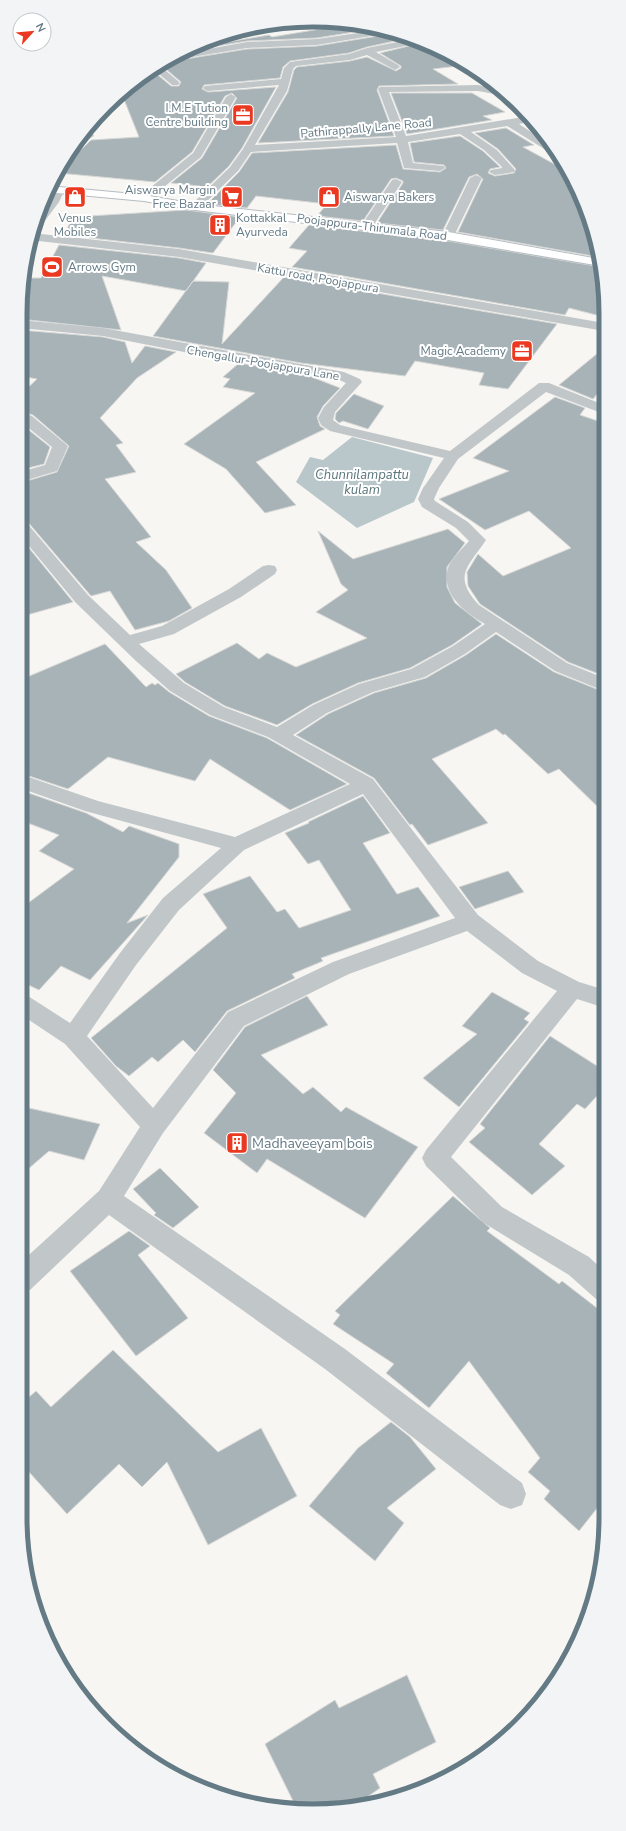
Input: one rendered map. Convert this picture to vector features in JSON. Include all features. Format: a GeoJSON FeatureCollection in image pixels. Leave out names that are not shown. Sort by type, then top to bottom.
{"type":"FeatureCollection","features":[{"type":"Feature","properties":{"kind":"main road","name":"Poojappura-Thirumala Road"},"geometry":{"type":"LineString","coordinates":[[55,189],[144,198],[195,206],[448,236],[595,262]]}},
{"type":"Feature","properties":{"kind":"street"},"geometry":{"type":"LineString","coordinates":[[187,56],[241,46],[317,42],[374,33]]}},
{"type":"Feature","properties":{"kind":"street"},"geometry":{"type":"LineString","coordinates":[[195,206],[234,170],[282,91],[289,68],[293,64],[350,57],[367,51],[408,43]]}},
{"type":"Feature","properties":{"kind":"street"},"geometry":{"type":"LineString","coordinates":[[367,51],[395,67]]}},
{"type":"Feature","properties":{"kind":"street"},"geometry":{"type":"LineString","coordinates":[[161,71],[175,83]]}},
{"type":"Feature","properties":{"kind":"street"},"geometry":{"type":"LineString","coordinates":[[208,88],[284,82]]}},
{"type":"Feature","properties":{"kind":"street"},"geometry":{"type":"LineString","coordinates":[[440,168],[408,166],[402,140],[384,89],[478,88],[495,92]]}},
{"type":"Feature","properties":{"kind":"street"},"geometry":{"type":"LineString","coordinates":[[144,198],[197,155],[216,125],[231,97]]}},
{"type":"Feature","properties":{"kind":"street","name":"Pathirappally Lane Road"},"geometry":{"type":"LineString","coordinates":[[248,149],[402,140],[523,119]]}},
{"type":"Feature","properties":{"kind":"street"},"geometry":{"type":"LineString","coordinates":[[508,122],[544,144]]}},
{"type":"Feature","properties":{"kind":"street"},"geometry":{"type":"LineString","coordinates":[[461,130],[488,146],[501,158],[510,170],[495,172]]}},
{"type":"Feature","properties":{"kind":"street"},"geometry":{"type":"LineString","coordinates":[[448,236],[476,178]]}},
{"type":"Feature","properties":{"kind":"street"},"geometry":{"type":"LineString","coordinates":[[366,226],[396,182]]}},
{"type":"Feature","properties":{"kind":"street"},"geometry":{"type":"LineString","coordinates":[[47,209],[52,202],[53,194]]}},
{"type":"Feature","properties":{"kind":"street","name":"Kattu road, Poojappura"},"geometry":{"type":"LineString","coordinates":[[38,237],[179,253],[599,326]]}},
{"type":"Feature","properties":{"kind":"street","name":"Chengallur-Poojappura Lane"},"geometry":{"type":"LineString","coordinates":[[27,325],[103,332],[189,349],[283,364],[339,375],[355,382],[329,410],[325,418],[326,422],[335,428],[353,433],[453,456]]}},
{"type":"Feature","properties":{"kind":"street"},"geometry":{"type":"LineString","coordinates":[[599,408],[544,386],[453,456],[431,488],[426,499],[428,504],[462,525],[478,540],[457,567],[456,578],[459,594],[473,609],[561,667],[599,680]]}},
{"type":"Feature","properties":{"kind":"street"},"geometry":{"type":"LineString","coordinates":[[27,419],[60,446],[52,468],[27,475]]}},
{"type":"Feature","properties":{"kind":"street"},"geometry":{"type":"LineString","coordinates":[[27,534],[82,600],[126,642],[177,687],[217,712],[278,734],[366,784],[470,921],[530,967],[572,989],[599,997]]}},
{"type":"Feature","properties":{"kind":"street"},"geometry":{"type":"LineString","coordinates":[[126,642],[168,630],[235,593],[268,570]]}},
{"type":"Feature","properties":{"kind":"street"},"geometry":{"type":"LineString","coordinates":[[278,734],[320,708],[366,688],[418,673],[459,650],[497,624]]}},
{"type":"Feature","properties":{"kind":"street"},"geometry":{"type":"LineString","coordinates":[[27,783],[92,806],[237,845]]}},
{"type":"Feature","properties":{"kind":"street"},"geometry":{"type":"LineString","coordinates":[[73,1038],[128,959],[171,904],[237,845],[366,784]]}},
{"type":"Feature","properties":{"kind":"street"},"geometry":{"type":"LineString","coordinates":[[27,1274],[108,1199],[154,1126],[236,1018],[341,968],[470,921]]}},
{"type":"Feature","properties":{"kind":"street"},"geometry":{"type":"LineString","coordinates":[[572,989],[435,1158],[493,1215],[579,1266],[599,1284]]}},
{"type":"Feature","properties":{"kind":"street"},"geometry":{"type":"LineString","coordinates":[[27,1007],[73,1038],[154,1126]]}},
{"type":"Feature","properties":{"kind":"street"},"geometry":{"type":"LineString","coordinates":[[108,1199],[335,1359],[511,1494]]}},
{"type":"Feature","properties":{"kind":"water","name":"Chunnilampattu kulam"},"geometry":{"type":"Polygon","coordinates":[[[352,437],[433,458],[414,502],[357,528],[296,482],[310,457],[323,460],[352,437]]]}},
{"type":"Feature","properties":{"kind":"building"},"geometry":{"type":"Polygon","coordinates":[[[327,28],[362,31],[317,38],[247,41],[207,48],[216,44],[269,35],[272,37],[327,28]]]}},
{"type":"Feature","properties":{"kind":"building"},"geometry":{"type":"Polygon","coordinates":[[[381,35],[399,40],[367,47],[349,53],[290,61],[283,67],[280,78],[204,85],[202,89],[208,92],[276,87],[242,148],[229,166],[199,195],[199,186],[171,183],[202,158],[237,98],[232,93],[225,96],[192,152],[155,182],[63,173],[72,159],[91,140],[139,137],[124,98],[156,74],[171,86],[179,86],[181,82],[165,68],[179,60],[247,49],[317,46],[381,35]]]}},
{"type":"Feature","properties":{"kind":"building"},"geometry":{"type":"Polygon","coordinates":[[[412,45],[439,56],[458,66],[433,69],[458,84],[379,86],[377,90],[394,136],[258,143],[288,92],[294,70],[297,67],[350,61],[367,57],[396,71],[401,68],[401,66],[380,53],[412,45]]]}},
{"type":"Feature","properties":{"kind":"building"},"geometry":{"type":"Polygon","coordinates":[[[391,93],[472,93],[505,112],[483,116],[492,120],[407,134],[391,93]]]}},
{"type":"Feature","properties":{"kind":"building"},"geometry":{"type":"Polygon","coordinates":[[[506,128],[534,145],[523,147],[559,167],[570,187],[584,221],[594,256],[458,232],[483,179],[477,174],[469,177],[443,230],[377,223],[403,183],[403,181],[396,178],[391,179],[363,221],[317,216],[327,204],[256,196],[247,208],[207,204],[239,172],[252,153],[396,145],[403,169],[440,172],[446,168],[444,165],[414,162],[410,143],[460,136],[483,151],[500,167],[490,169],[488,173],[495,176],[514,173],[516,169],[498,149],[475,133],[506,128]]]}},
{"type":"Feature","properties":{"kind":"building"},"geometry":{"type":"Polygon","coordinates":[[[186,210],[240,217],[213,253],[64,235],[73,217],[186,210]]]}},
{"type":"Feature","properties":{"kind":"building"},"geometry":{"type":"Polygon","coordinates":[[[309,225],[448,241],[595,266],[599,316],[569,308],[565,315],[292,267],[307,251],[289,248],[309,225]]]}},
{"type":"Feature","properties":{"kind":"building"},"geometry":{"type":"Polygon","coordinates":[[[59,245],[179,258],[206,263],[186,291],[102,276],[121,330],[27,320],[29,278],[41,278],[59,245]]]}},
{"type":"Feature","properties":{"kind":"building"},"geometry":{"type":"Polygon","coordinates":[[[284,277],[557,324],[508,389],[479,385],[484,373],[415,361],[405,376],[301,363],[153,336],[193,281],[229,282],[222,344],[284,277]]]}},
{"type":"Feature","properties":{"kind":"building"},"geometry":{"type":"Polygon","coordinates":[[[27,331],[103,337],[125,342],[132,363],[145,346],[176,352],[137,378],[100,418],[123,443],[116,445],[136,472],[105,479],[151,537],[136,542],[166,570],[192,608],[169,621],[135,630],[110,591],[91,596],[27,521],[27,481],[57,472],[69,446],[33,415],[27,413],[27,388],[37,379],[27,377],[27,331]]]}},
{"type":"Feature","properties":{"kind":"building"},"geometry":{"type":"Polygon","coordinates":[[[599,352],[599,392],[593,399],[559,385],[599,352]]]}},
{"type":"Feature","properties":{"kind":"building"},"geometry":{"type":"Polygon","coordinates":[[[239,363],[304,374],[340,388],[323,406],[317,417],[320,426],[325,429],[256,462],[296,505],[265,513],[226,469],[184,444],[255,393],[223,387],[230,379],[223,377],[239,363]]]}},
{"type":"Feature","properties":{"kind":"building"},"geometry":{"type":"Polygon","coordinates":[[[354,394],[384,406],[368,429],[343,421],[339,423],[335,419],[336,413],[354,394]]]}},
{"type":"Feature","properties":{"kind":"building"},"geometry":{"type":"Polygon","coordinates":[[[555,397],[585,408],[580,415],[599,421],[599,674],[568,662],[480,604],[468,586],[467,572],[478,554],[503,576],[571,548],[529,511],[485,530],[439,499],[509,471],[473,458],[555,397]]]}},
{"type":"Feature","properties":{"kind":"building"},"geometry":{"type":"Polygon","coordinates":[[[27,429],[50,447],[44,464],[27,468],[27,429]]]}},
{"type":"Feature","properties":{"kind":"building"},"geometry":{"type":"Polygon","coordinates":[[[448,529],[465,543],[447,567],[447,587],[455,603],[482,624],[452,645],[410,668],[358,683],[312,704],[277,725],[225,706],[185,682],[176,674],[237,643],[259,659],[267,653],[296,667],[367,638],[316,612],[348,590],[341,584],[318,531],[353,559],[448,529]]]}},
{"type":"Feature","properties":{"kind":"building"},"geometry":{"type":"Polygon","coordinates":[[[27,546],[73,602],[27,615],[27,546]]]}},
{"type":"Feature","properties":{"kind":"building"},"geometry":{"type":"Polygon","coordinates":[[[496,634],[554,672],[599,690],[599,808],[559,769],[548,774],[505,734],[503,735],[496,729],[432,759],[488,823],[428,845],[412,824],[410,825],[374,778],[296,735],[328,714],[374,693],[426,678],[466,655],[496,634]]]}},
{"type":"Feature","properties":{"kind":"building"},"geometry":{"type":"Polygon","coordinates":[[[105,644],[146,687],[152,683],[155,685],[158,683],[169,692],[209,716],[267,738],[347,784],[290,810],[210,759],[195,781],[108,757],[68,789],[27,775],[27,677],[105,644]]]}},
{"type":"Feature","properties":{"kind":"building"},"geometry":{"type":"Polygon","coordinates":[[[27,792],[86,813],[123,832],[129,826],[179,844],[179,857],[127,923],[148,915],[90,980],[61,966],[39,990],[27,984],[27,904],[74,869],[39,851],[59,835],[27,823],[27,792]]]}},
{"type":"Feature","properties":{"kind":"building"},"geometry":{"type":"Polygon","coordinates":[[[363,796],[390,833],[363,843],[397,894],[418,887],[440,916],[321,958],[323,961],[292,974],[295,978],[227,1011],[195,1052],[183,1040],[158,1062],[152,1057],[129,1076],[116,1066],[91,1038],[227,928],[203,894],[250,876],[277,912],[285,909],[299,928],[351,910],[319,860],[308,864],[285,833],[309,823],[308,822],[363,796]]]}},
{"type":"Feature","properties":{"kind":"building"},"geometry":{"type":"Polygon","coordinates":[[[508,871],[524,892],[475,909],[459,887],[508,871]]]}},
{"type":"Feature","properties":{"kind":"building"},"geometry":{"type":"Polygon","coordinates":[[[492,992],[530,1013],[524,1019],[529,1022],[459,1107],[423,1078],[477,1034],[462,1026],[492,992]]]}},
{"type":"Feature","properties":{"kind":"building"},"geometry":{"type":"Polygon","coordinates":[[[307,996],[328,1025],[261,1055],[303,1094],[313,1087],[341,1112],[346,1107],[418,1147],[365,1218],[267,1159],[257,1173],[204,1133],[236,1093],[213,1070],[245,1027],[307,996]]]}},
{"type":"Feature","properties":{"kind":"building"},"geometry":{"type":"Polygon","coordinates":[[[550,1036],[599,1067],[599,1094],[585,1109],[577,1104],[539,1144],[565,1166],[532,1195],[469,1142],[485,1128],[480,1124],[550,1036]]]}},
{"type":"Feature","properties":{"kind":"building"},"geometry":{"type":"Polygon","coordinates":[[[27,1108],[100,1124],[84,1160],[49,1151],[27,1170],[27,1108]]]}},
{"type":"Feature","properties":{"kind":"building"},"geometry":{"type":"Polygon","coordinates":[[[160,1168],[199,1207],[173,1228],[154,1215],[156,1213],[133,1189],[160,1168]]]}},
{"type":"Feature","properties":{"kind":"building"},"geometry":{"type":"Polygon","coordinates":[[[453,1196],[490,1228],[487,1231],[559,1284],[562,1281],[599,1310],[599,1506],[579,1531],[544,1499],[550,1491],[528,1472],[540,1458],[469,1361],[429,1408],[386,1373],[394,1364],[333,1324],[340,1315],[335,1311],[453,1196]]]}},
{"type":"Feature","properties":{"kind":"building"},"geometry":{"type":"Polygon","coordinates":[[[129,1231],[150,1246],[138,1255],[188,1318],[136,1356],[70,1271],[129,1231]]]}},
{"type":"Feature","properties":{"kind":"building"},"geometry":{"type":"Polygon","coordinates":[[[113,1350],[218,1452],[261,1428],[297,1496],[208,1545],[167,1462],[142,1487],[119,1464],[67,1514],[27,1470],[27,1399],[36,1391],[51,1407],[113,1350]]]}},
{"type":"Feature","properties":{"kind":"building"},"geometry":{"type":"Polygon","coordinates":[[[391,1422],[410,1437],[436,1469],[387,1508],[404,1523],[375,1561],[309,1506],[358,1448],[391,1422]]]}},
{"type":"Feature","properties":{"kind":"building"},"geometry":{"type":"Polygon","coordinates":[[[407,1675],[436,1742],[373,1774],[380,1788],[363,1800],[313,1804],[294,1803],[265,1744],[335,1700],[339,1708],[407,1675]]]}},
{"type":"Feature","properties":{"kind":"place","name":"I.M.E Tution Centre building"},"geometry":{"type":"Point","coordinates":[243,115]}},
{"type":"Feature","properties":{"kind":"place","name":"Venus Mobiles"},"geometry":{"type":"Point","coordinates":[75,197]}},
{"type":"Feature","properties":{"kind":"place","name":"Aiswarya Margin Free Bazaar"},"geometry":{"type":"Point","coordinates":[232,197]}},
{"type":"Feature","properties":{"kind":"place","name":"Aiswarya Bakers"},"geometry":{"type":"Point","coordinates":[329,197]}},
{"type":"Feature","properties":{"kind":"place","name":"Kottakkal Ayurveda"},"geometry":{"type":"Point","coordinates":[220,225]}},
{"type":"Feature","properties":{"kind":"place","name":"Arrows Gym"},"geometry":{"type":"Point","coordinates":[52,267]}},
{"type":"Feature","properties":{"kind":"place","name":"Magic Academy"},"geometry":{"type":"Point","coordinates":[522,351]}},
{"type":"Feature","properties":{"kind":"place","name":"Madhaveeyam bois"},"geometry":{"type":"Point","coordinates":[237,1143]}}]}
